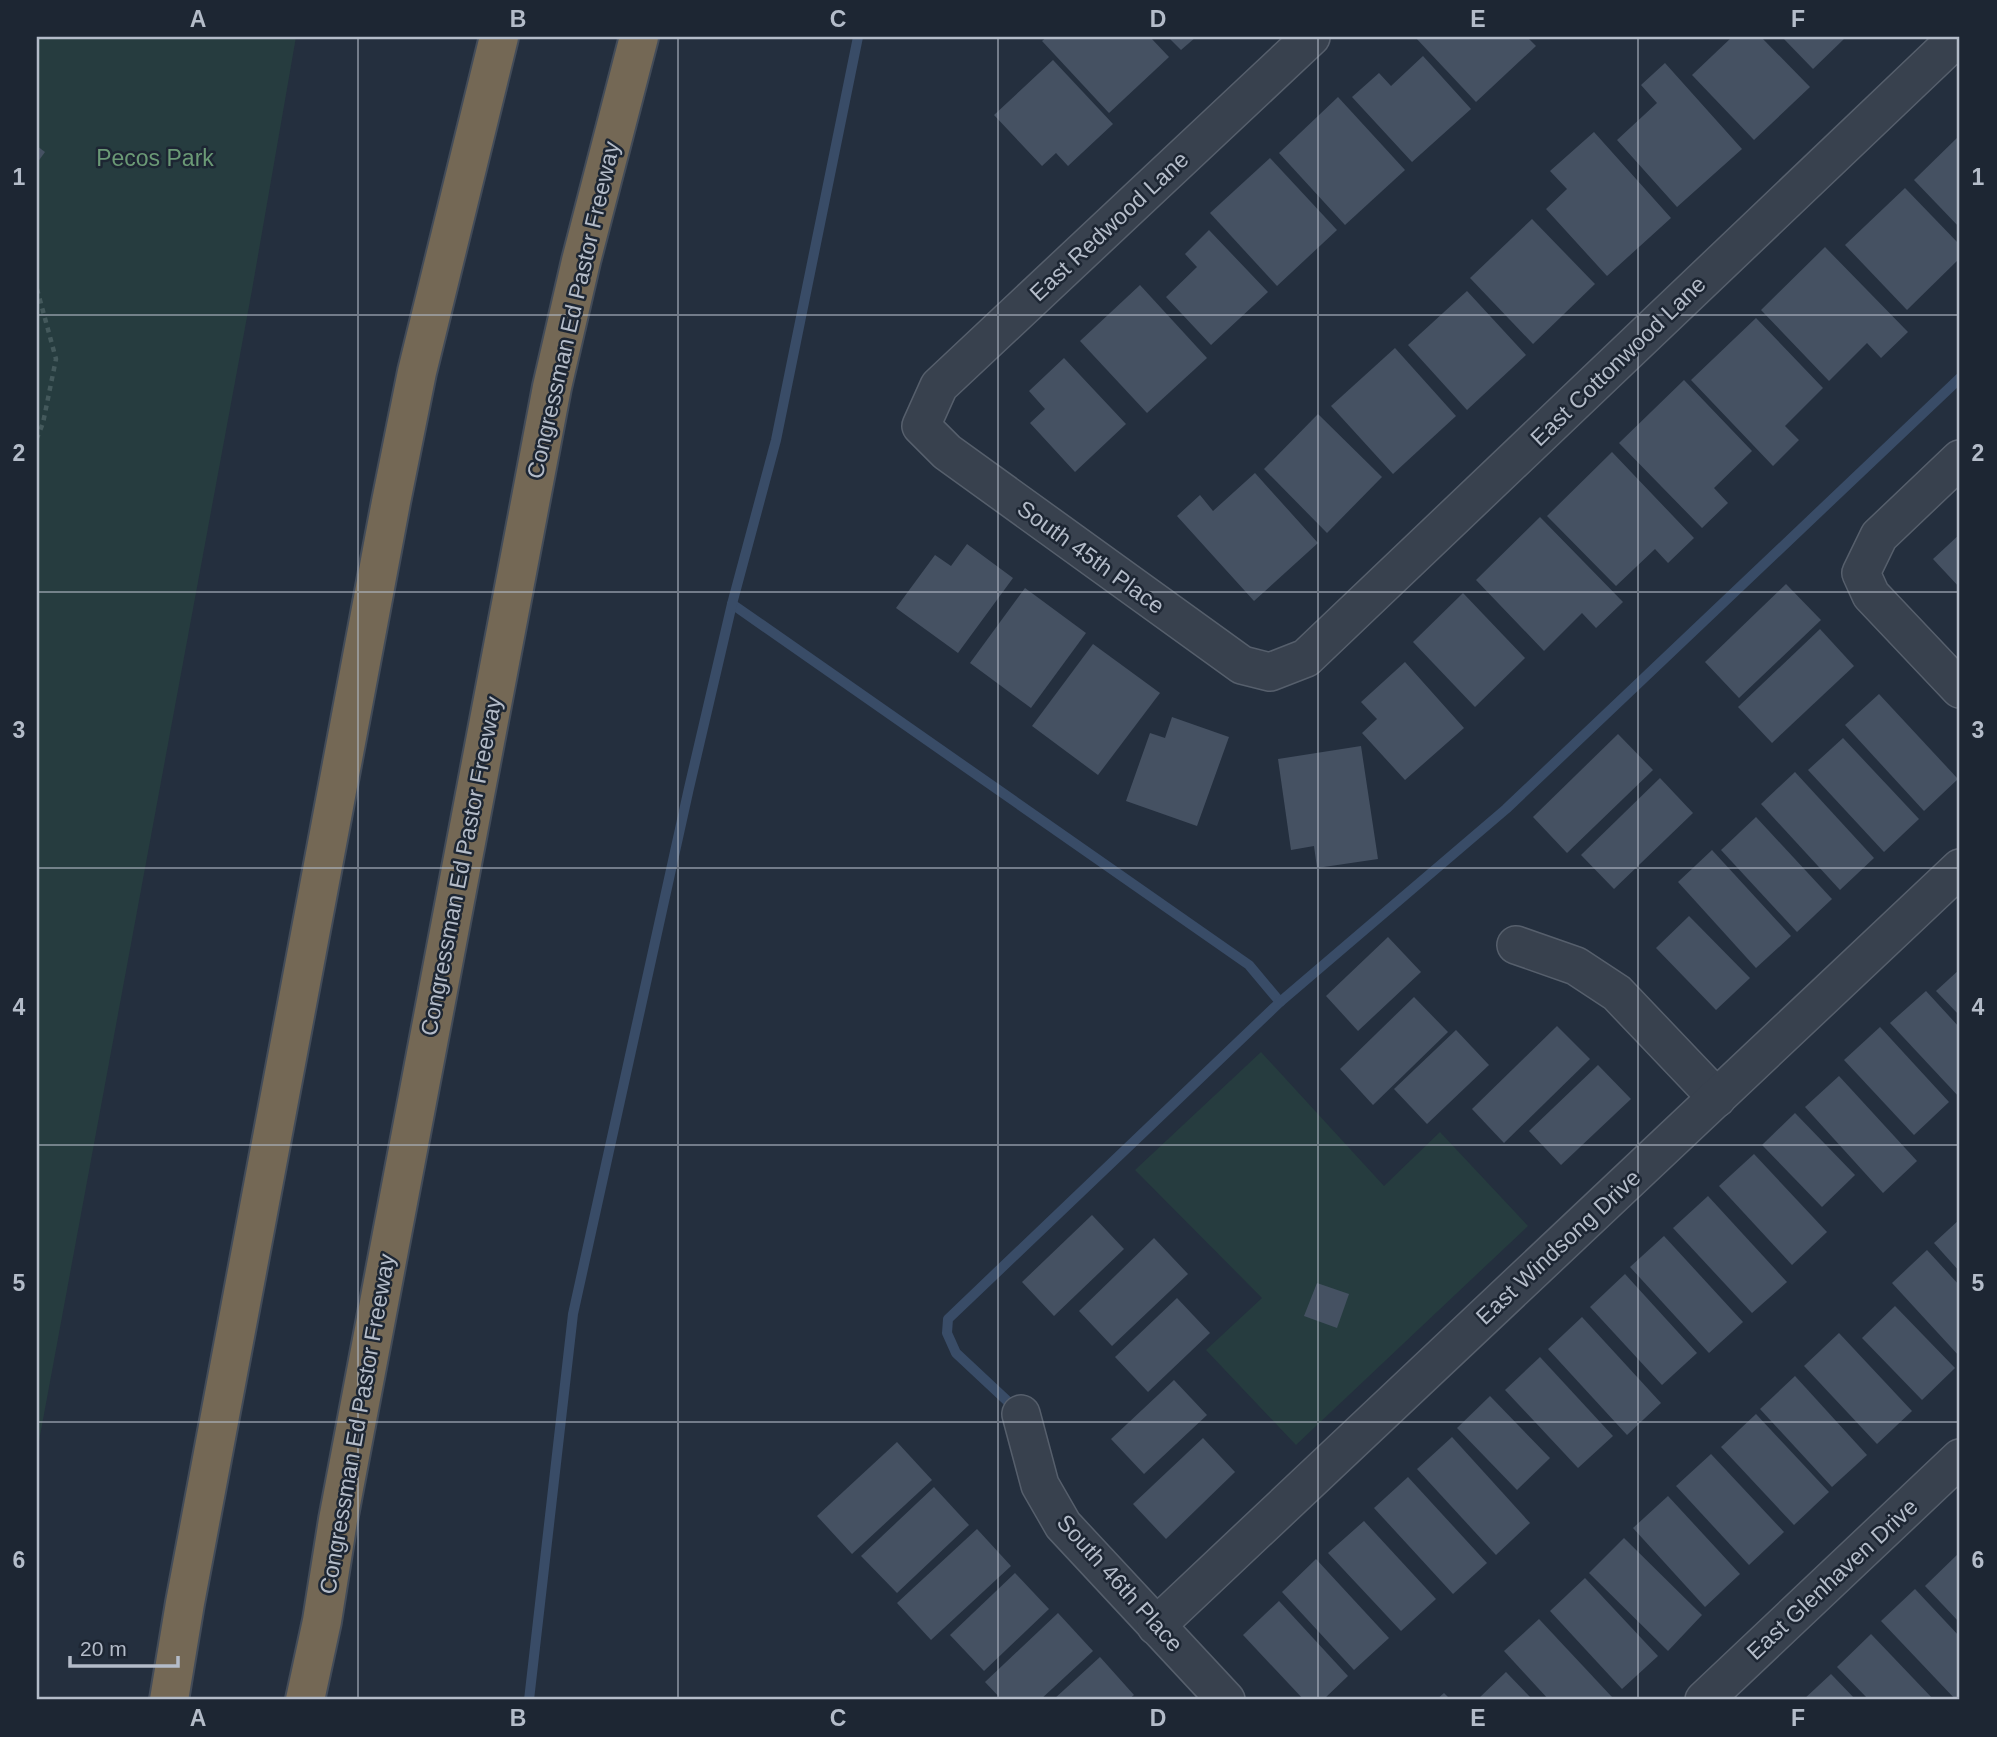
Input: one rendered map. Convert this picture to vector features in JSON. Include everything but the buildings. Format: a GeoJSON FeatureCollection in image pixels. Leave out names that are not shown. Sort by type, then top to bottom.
{"type":"FeatureCollection","features":[{"type":"Feature","properties":{"kind":"highway"},"geometry":{"type":"LineString","coordinates":[[170,1700],[185,1603],[417,372],[499,37]]}},
{"type":"Feature","properties":{"kind":"highway","name":"Congressman Ed Pastor Freeway"},"geometry":{"type":"LineString","coordinates":[[307,1700],[526,516],[581,261],[639,37]]}},
{"type":"Feature","properties":{"kind":"highway"},"geometry":{"type":"LineString","coordinates":[[160,1700],[185,1603]]}},
{"type":"Feature","properties":{"kind":"street","name":"East Redwood Lane"},"geometry":{"type":"LineString","coordinates":[[921,426],[939,386],[1311,37]]}},
{"type":"Feature","properties":{"kind":"street","name":"East Cottonwood Lane"},"geometry":{"type":"LineString","coordinates":[[1270,672],[1306,658],[1958,37]]}},
{"type":"Feature","properties":{"kind":"street","name":"South 45th Place"},"geometry":{"type":"LineString","coordinates":[[921,426],[947,452],[1242,665],[1270,672]]}},
{"type":"Feature","properties":{"kind":"street"},"geometry":{"type":"LineString","coordinates":[[1960,459],[1879,536],[1861,573],[1871,595],[1960,689]]}},
{"type":"Feature","properties":{"kind":"street","name":"East Windsong Drive"},"geometry":{"type":"LineString","coordinates":[[1156,1626],[1960,868]]}},
{"type":"Feature","properties":{"kind":"street"},"geometry":{"type":"LineString","coordinates":[[1516,944],[1576,966],[1617,993],[1717,1098]]}},
{"type":"Feature","properties":{"kind":"street","name":"South 46th Place"},"geometry":{"type":"LineString","coordinates":[[1021,1414],[1040,1485],[1063,1525],[1226,1700]]}},
{"type":"Feature","properties":{"kind":"street","name":"East Glenhaven Drive"},"geometry":{"type":"LineString","coordinates":[[1704,1700],[1960,1458]]}},
{"type":"Feature","properties":{"kind":"path"},"geometry":{"type":"LineString","coordinates":[[37,289],[56,359],[43,423],[37,438]]}},
{"type":"Feature","properties":{"kind":"green space","name":"Pecos Park"},"geometry":{"type":"Polygon","coordinates":[[[37,37],[296,37],[252,290],[37,1452],[37,37]]]}},
{"type":"Feature","properties":{"kind":"green space"},"geometry":{"type":"Polygon","coordinates":[[[1261,1052],[1384,1186],[1440,1132],[1528,1226],[1296,1445],[1206,1350],[1262,1298],[1135,1170],[1261,1052]]]}},
{"type":"Feature","properties":{"kind":"waterway"},"geometry":{"type":"LineString","coordinates":[[529,1700],[573,1314],[689,788],[732,604],[776,440],[858,37]]}},
{"type":"Feature","properties":{"kind":"waterway"},"geometry":{"type":"LineString","coordinates":[[1017,1410],[956,1353],[947,1333],[948,1319],[1280,1002],[1506,809],[1960,378]]}},
{"type":"Feature","properties":{"kind":"waterway"},"geometry":{"type":"LineString","coordinates":[[732,604],[1249,965],[1280,1002]]}}]}
